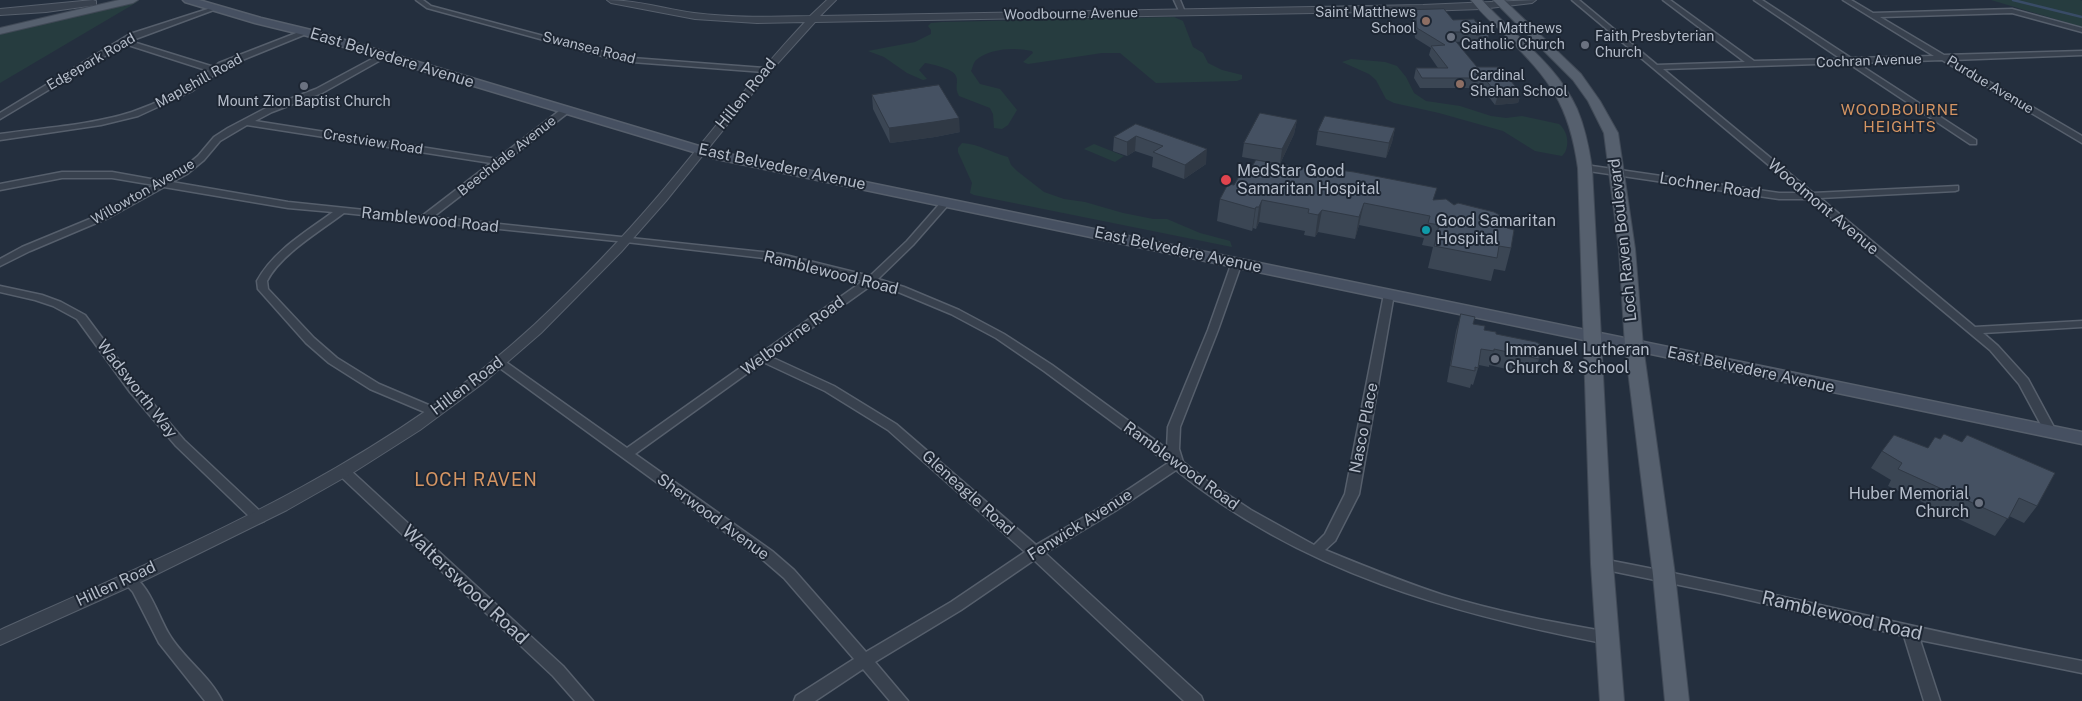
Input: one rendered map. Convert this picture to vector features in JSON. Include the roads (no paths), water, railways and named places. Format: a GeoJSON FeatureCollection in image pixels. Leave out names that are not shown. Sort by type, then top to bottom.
{"type":"FeatureCollection","features":[{"type":"Feature","properties":{"kind":"main road"},"geometry":{"type":"LineString","coordinates":[[0,24],[105,0]]}},
{"type":"Feature","properties":{"kind":"main road"},"geometry":{"type":"LineString","coordinates":[[0,30],[133,0]]}},
{"type":"Feature","properties":{"kind":"main road","name":"East Belvedere Avenue"},"geometry":{"type":"LineString","coordinates":[[188,0],[215,4],[259,21],[284,25],[701,151],[2082,438]]}},
{"type":"Feature","properties":{"kind":"main road","name":"Loch Raven Boulevard"},"geometry":{"type":"LineString","coordinates":[[1500,2],[1564,62],[1594,101],[1610,133],[1630,272],[1634,346],[1664,575],[1677,701]]}},
{"type":"Feature","properties":{"kind":"main road","name":"Loch Raven Boulevard"},"geometry":{"type":"LineString","coordinates":[[1479,3],[1540,64],[1559,88],[1574,112],[1579,128],[1585,168],[1594,336],[1602,564],[1612,701]]}},
{"type":"Feature","properties":{"kind":"street","name":"Swansea Road"},"geometry":{"type":"LineString","coordinates":[[419,0],[429,6],[606,55],[661,64],[764,70]]}},
{"type":"Feature","properties":{"kind":"street","name":"Woodbourne Avenue"},"geometry":{"type":"LineString","coordinates":[[611,0],[695,16],[740,20],[1182,12],[1532,0]]}},
{"type":"Feature","properties":{"kind":"street","name":"Hillen Road"},"geometry":{"type":"LineString","coordinates":[[0,638],[259,518],[342,471],[434,412],[466,389],[499,363],[565,302],[626,239],[701,151],[764,70],[811,19],[832,0]]}},
{"type":"Feature","properties":{"kind":"street"},"geometry":{"type":"LineString","coordinates":[[1177,0],[1182,12]]}},
{"type":"Feature","properties":{"kind":"street","name":"Woodmont Avenue"},"geometry":{"type":"LineString","coordinates":[[1575,0],[1974,330],[2007,361],[2024,382],[2050,431]]}},
{"type":"Feature","properties":{"kind":"street"},"geometry":{"type":"LineString","coordinates":[[1666,0],[1754,65]]}},
{"type":"Feature","properties":{"kind":"street"},"geometry":{"type":"LineString","coordinates":[[1757,0],[1973,142]]}},
{"type":"Feature","properties":{"kind":"street","name":"Purdue Avenue"},"geometry":{"type":"LineString","coordinates":[[1846,0],[2082,140]]}},
{"type":"Feature","properties":{"kind":"street"},"geometry":{"type":"LineString","coordinates":[[0,12],[46,9],[93,2]]}},
{"type":"Feature","properties":{"kind":"street","name":"Edgepark Road"},"geometry":{"type":"LineString","coordinates":[[0,117],[133,36],[215,4]]}},
{"type":"Feature","properties":{"kind":"street"},"geometry":{"type":"LineString","coordinates":[[1871,15],[2003,10],[2023,12],[2082,30]]}},
{"type":"Feature","properties":{"kind":"street","name":"Maplehill Road"},"geometry":{"type":"LineString","coordinates":[[0,137],[101,122],[146,110],[189,88],[214,70],[236,58],[307,32]]}},
{"type":"Feature","properties":{"kind":"street"},"geometry":{"type":"LineString","coordinates":[[124,41],[214,70]]}},
{"type":"Feature","properties":{"kind":"street","name":"Cochran Avenue"},"geometry":{"type":"LineString","coordinates":[[1655,68],[2082,53]]}},
{"type":"Feature","properties":{"kind":"street","name":"Willowton Avenue"},"geometry":{"type":"LineString","coordinates":[[0,262],[26,249],[87,224],[193,165],[217,139],[246,122],[275,108],[320,91],[383,55]]}},
{"type":"Feature","properties":{"kind":"street","name":"Beechdale Avenue"},"geometry":{"type":"LineString","coordinates":[[424,219],[566,110]]}},
{"type":"Feature","properties":{"kind":"street","name":"Crestview Road"},"geometry":{"type":"LineString","coordinates":[[246,122],[500,162]]}},
{"type":"Feature","properties":{"kind":"street","name":"Lochner Road"},"geometry":{"type":"LineString","coordinates":[[1585,168],[1769,195],[1811,196],[1955,188]]}},
{"type":"Feature","properties":{"kind":"street","name":"Ramblewood Road"},"geometry":{"type":"LineString","coordinates":[[0,187],[76,174],[112,175],[258,201],[781,257],[872,280],[900,289],[955,312],[1000,336],[1048,368],[1177,463],[1202,484],[1246,513],[1315,552],[1383,580],[1444,601],[1539,625],[1608,638]]}},
{"type":"Feature","properties":{"kind":"street","name":"Welbourne Road"},"geometry":{"type":"LineString","coordinates":[[627,454],[872,280],[910,243],[946,202]]}},
{"type":"Feature","properties":{"kind":"street"},"geometry":{"type":"LineString","coordinates":[[341,211],[276,262],[262,280],[264,291],[319,349],[351,374],[395,398],[434,412]]}},
{"type":"Feature","properties":{"kind":"street"},"geometry":{"type":"LineString","coordinates":[[1177,463],[1173,449],[1174,427],[1213,330],[1237,262]]}},
{"type":"Feature","properties":{"kind":"street","name":"Wadsworth Way"},"geometry":{"type":"LineString","coordinates":[[0,289],[38,297],[57,304],[81,317],[134,389],[168,429],[259,518]]}},
{"type":"Feature","properties":{"kind":"street","name":"Nasco Place"},"geometry":{"type":"LineString","coordinates":[[1315,552],[1330,537],[1352,494],[1389,294]]}},
{"type":"Feature","properties":{"kind":"street"},"geometry":{"type":"LineString","coordinates":[[1974,330],[2082,324]]}},
{"type":"Feature","properties":{"kind":"street","name":"Gleneagle Road"},"geometry":{"type":"LineString","coordinates":[[763,358],[834,390],[886,422],[1035,552],[1195,701]]}},
{"type":"Feature","properties":{"kind":"street","name":"Sherwood Avenue"},"geometry":{"type":"LineString","coordinates":[[499,363],[759,549],[788,574],[900,701]]}},
{"type":"Feature","properties":{"kind":"street","name":"Fenwick Avenue"},"geometry":{"type":"LineString","coordinates":[[802,701],[864,660],[956,606],[1035,552],[1110,508],[1177,463]]}},
{"type":"Feature","properties":{"kind":"street","name":"Walterswood Road"},"geometry":{"type":"LineString","coordinates":[[342,471],[558,671],[585,701]]}},
{"type":"Feature","properties":{"kind":"street","name":"Ramblewood Road"},"geometry":{"type":"LineString","coordinates":[[1602,564],[1664,575],[1967,646],[2082,667]]}},
{"type":"Feature","properties":{"kind":"street"},"geometry":{"type":"LineString","coordinates":[[128,579],[138,588],[164,639],[214,701]]}},
{"type":"Feature","properties":{"kind":"street"},"geometry":{"type":"LineString","coordinates":[[1910,632],[1932,701]]}},
{"type":"Feature","properties":{"kind":"waterway"},"geometry":{"type":"LineString","coordinates":[[2013,0],[2082,17]]}},
{"type":"Feature","properties":{"kind":"place","name":"Saint Matthews School"},"geometry":{"type":"Point","coordinates":[1426,21]}},
{"type":"Feature","properties":{"kind":"place","name":"Saint Matthews Catholic Church"},"geometry":{"type":"Point","coordinates":[1451,37]}},
{"type":"Feature","properties":{"kind":"place","name":"Faith Presbyterian Church"},"geometry":{"type":"Point","coordinates":[1585,45]}},
{"type":"Feature","properties":{"kind":"place","name":"Cardinal Shehan School"},"geometry":{"type":"Point","coordinates":[1460,84]}},
{"type":"Feature","properties":{"kind":"place","name":"Mount Zion Baptist Church"},"geometry":{"type":"Point","coordinates":[304,86]}},
{"type":"Feature","properties":{"kind":"place","name":"MedStar Good Samaritan Hospital"},"geometry":{"type":"Point","coordinates":[1226,180]}},
{"type":"Feature","properties":{"kind":"place","name":"Good Samaritan Hospital"},"geometry":{"type":"Point","coordinates":[1426,230]}},
{"type":"Feature","properties":{"kind":"place","name":"Immanuel Lutheran Church & School"},"geometry":{"type":"Point","coordinates":[1495,359]}},
{"type":"Feature","properties":{"kind":"place","name":"Huber Memorial Church"},"geometry":{"type":"Point","coordinates":[1979,503]}},
{"type":"Feature","properties":{"kind":"district","name":"WOODBOURNE HEIGHTS"},"geometry":{"type":"Point","coordinates":[1900,118]}},
{"type":"Feature","properties":{"kind":"district","name":"LOCH RAVEN"},"geometry":{"type":"Point","coordinates":[476,480]}}]}
